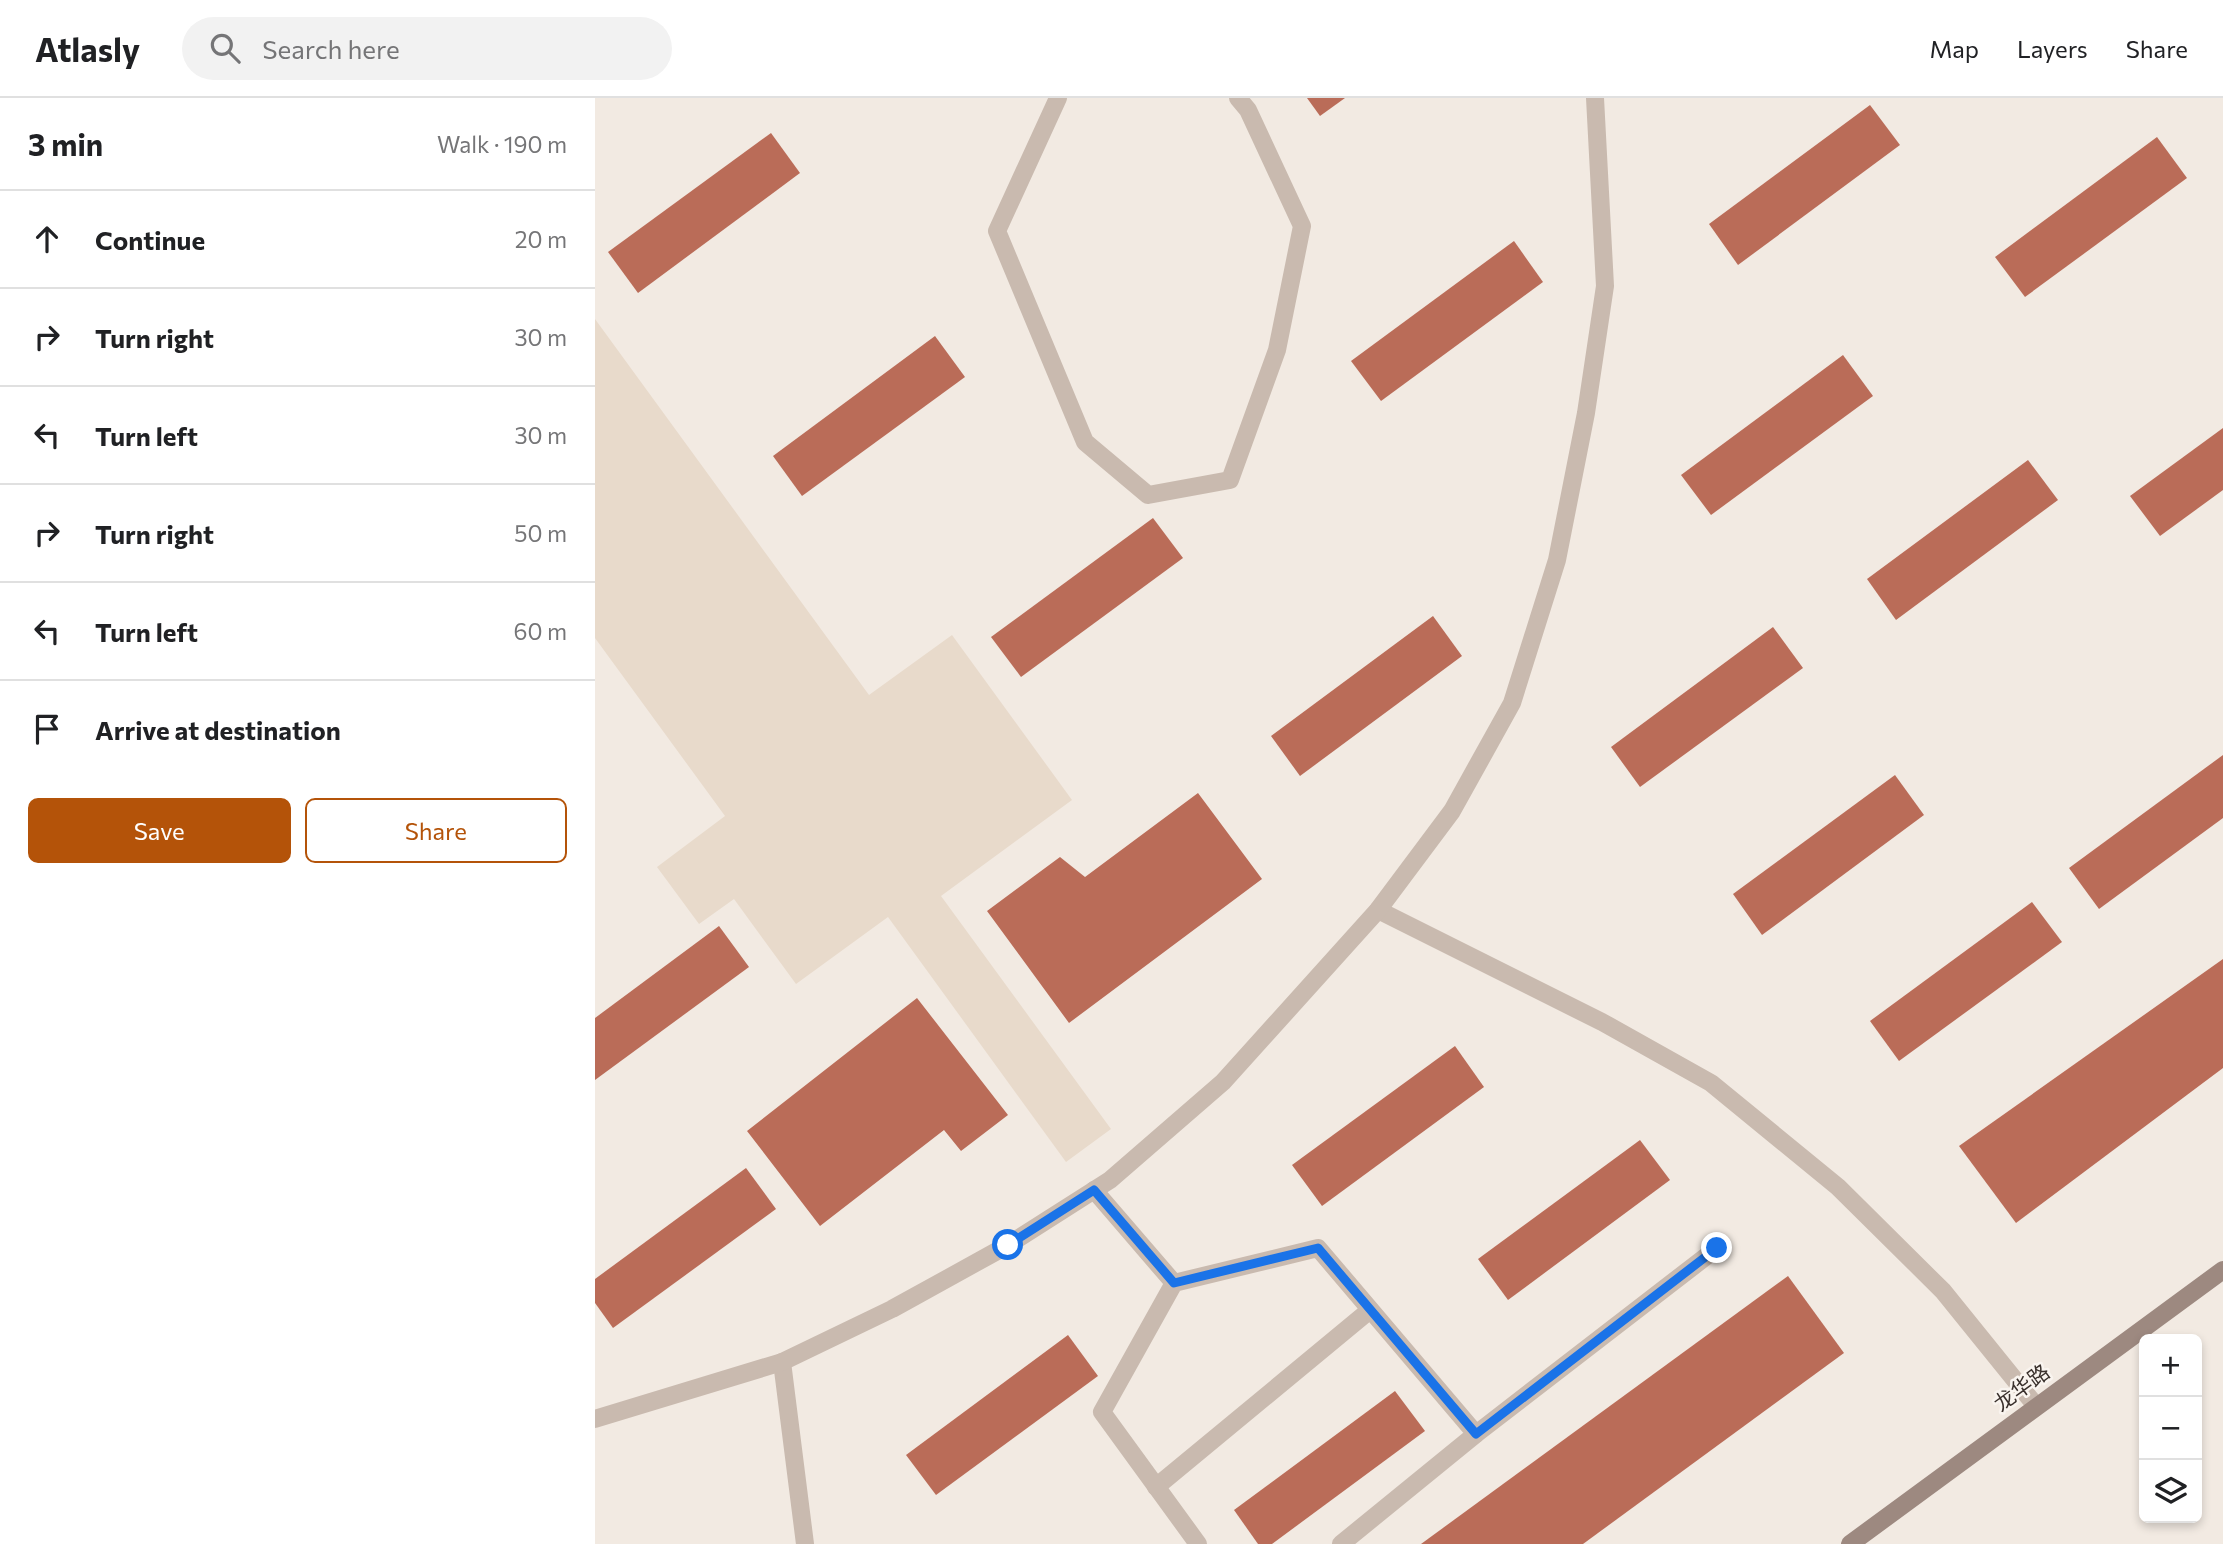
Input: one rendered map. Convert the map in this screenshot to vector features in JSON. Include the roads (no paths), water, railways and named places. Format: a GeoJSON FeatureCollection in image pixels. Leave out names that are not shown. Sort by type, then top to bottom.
{"type":"FeatureCollection","features":[{"type":"Feature","properties":{"kind":"main road","name":"龙华路"},"geometry":{"type":"LineString","coordinates":[[1850,1544],[2223,1270]]}},
{"type":"Feature","properties":{"kind":"street"},"geometry":{"type":"LineString","coordinates":[[1058,98],[997,231],[1085,442],[1148,495],[1230,480],[1277,350],[1302,226],[1248,110],[1238,98]]}},
{"type":"Feature","properties":{"kind":"street"},"geometry":{"type":"LineString","coordinates":[[595,1419],[782,1362],[892,1309],[1008,1245],[1110,1180],[1223,1082],[1378,910],[1452,811],[1512,703],[1557,560],[1585,413],[1605,286],[1595,98]]}},
{"type":"Feature","properties":{"kind":"street"},"geometry":{"type":"LineString","coordinates":[[1378,910],[1602,1022],[1711,1083],[1837,1186],[1943,1291],[2036,1406]]}},
{"type":"Feature","properties":{"kind":"street"},"geometry":{"type":"LineString","coordinates":[[1094,1190],[1174,1283]]}},
{"type":"Feature","properties":{"kind":"street"},"geometry":{"type":"LineString","coordinates":[[1198,1544],[1102,1412],[1174,1283],[1318,1248],[1476,1434]]}},
{"type":"Feature","properties":{"kind":"street"},"geometry":{"type":"LineString","coordinates":[[1341,1544],[1476,1434],[1717,1248]]}},
{"type":"Feature","properties":{"kind":"street"},"geometry":{"type":"LineString","coordinates":[[1156,1487],[1370,1310]]}},
{"type":"Feature","properties":{"kind":"street"},"geometry":{"type":"LineString","coordinates":[[782,1362],[805,1544]]}}]}
